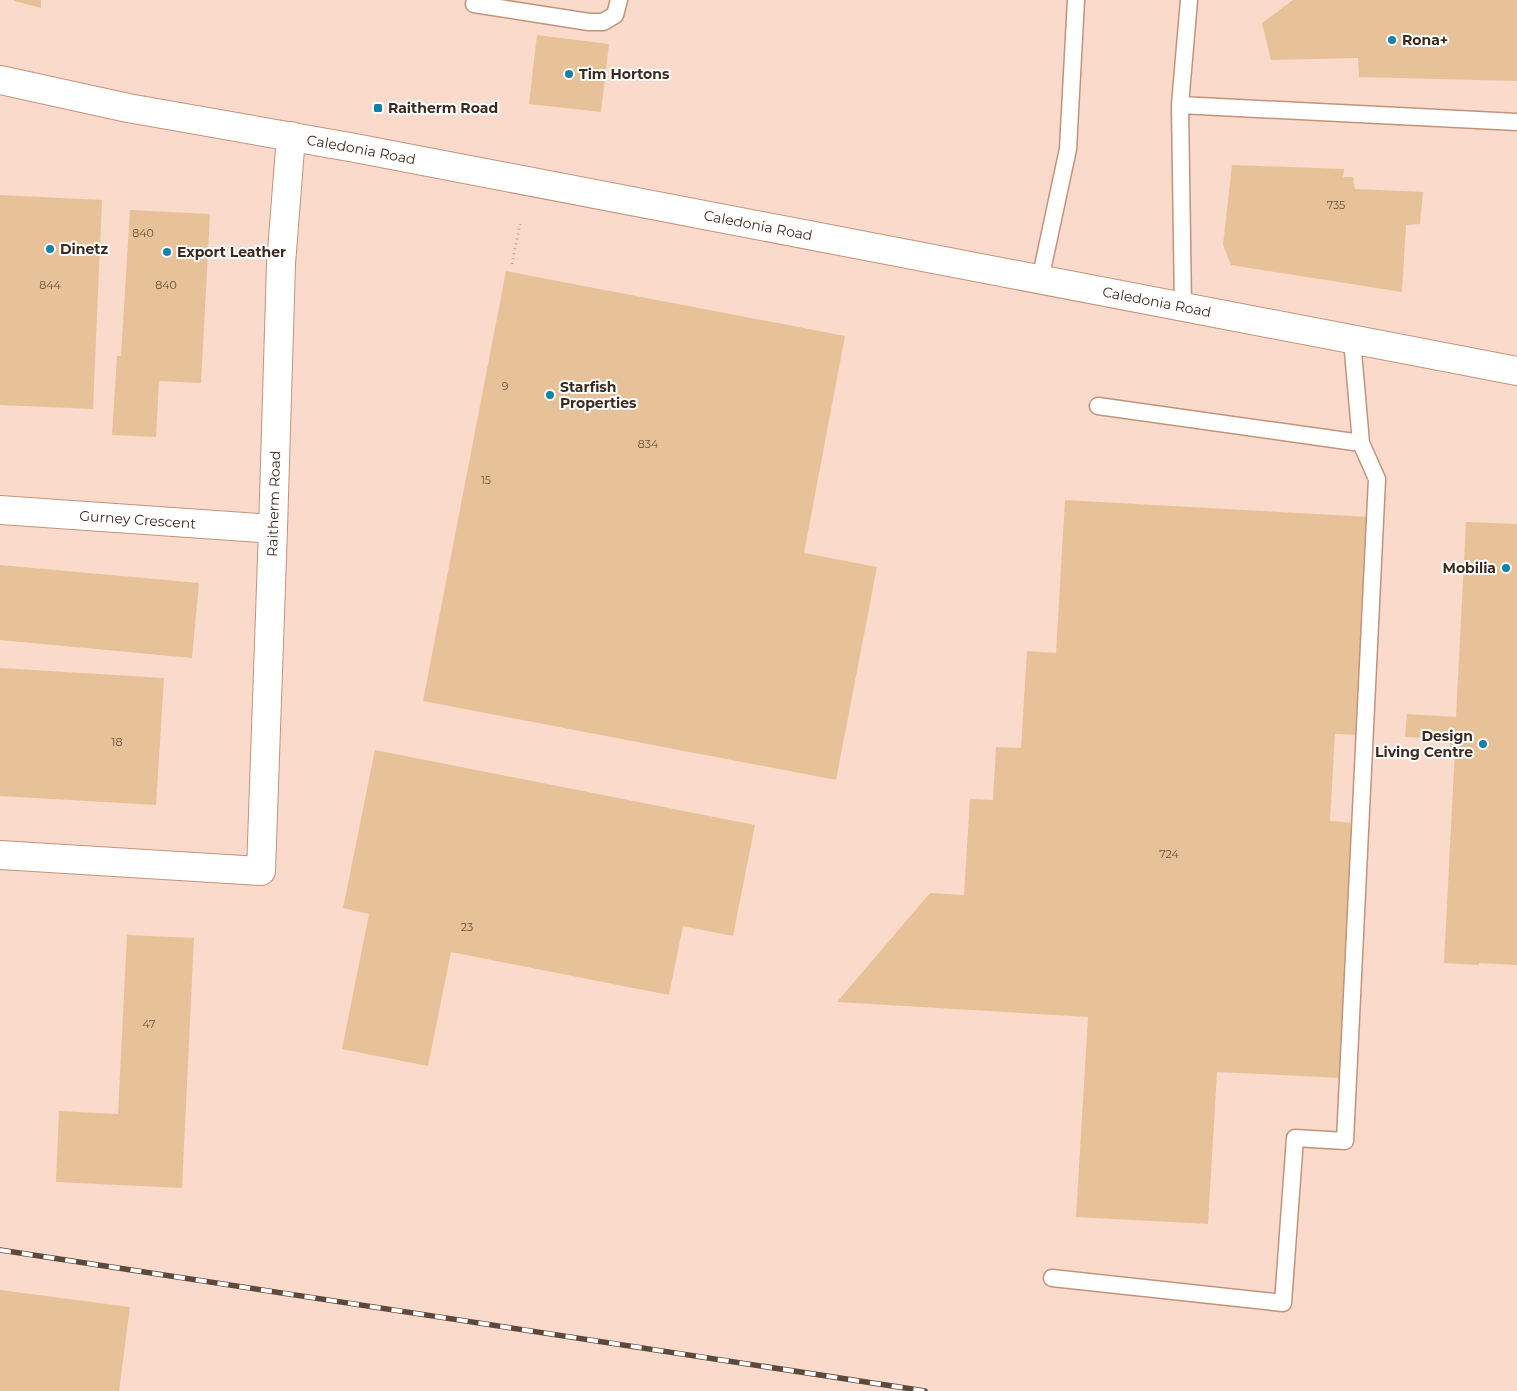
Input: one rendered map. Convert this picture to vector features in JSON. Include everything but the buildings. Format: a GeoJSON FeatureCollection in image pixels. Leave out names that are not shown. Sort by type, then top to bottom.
{"type":"FeatureCollection","features":[{"type":"Feature","properties":{"kind":"street","name":"Caledonia Road"},"geometry":{"type":"LineString","coordinates":[[0,80],[128,108],[291,136],[1517,371]]}},
{"type":"Feature","properties":{"kind":"street","name":"Raitherm Road"},"geometry":{"type":"LineString","coordinates":[[0,855],[260,871],[281,264],[291,136]]}},
{"type":"Feature","properties":{"kind":"street","name":"Gurney Crescent"},"geometry":{"type":"LineString","coordinates":[[0,510],[273,528]]}},
{"type":"Feature","properties":{"kind":"lane"},"geometry":{"type":"LineString","coordinates":[[474,4],[589,22],[603,22],[615,15],[620,0]]}},
{"type":"Feature","properties":{"kind":"lane"},"geometry":{"type":"LineString","coordinates":[[1040,280],[1068,149],[1076,0]]}},
{"type":"Feature","properties":{"kind":"lane"},"geometry":{"type":"LineString","coordinates":[[1183,307],[1180,105],[1189,0]]}},
{"type":"Feature","properties":{"kind":"lane"},"geometry":{"type":"LineString","coordinates":[[1180,105],[1517,122]]}},
{"type":"Feature","properties":{"kind":"lane"},"geometry":{"type":"LineString","coordinates":[[1052,1278],[1283,1303],[1295,1138],[1345,1141],[1377,479],[1362,443],[1352,340]]}},
{"type":"Feature","properties":{"kind":"lane"},"geometry":{"type":"LineString","coordinates":[[1098,406],[1362,443]]}},
{"type":"Feature","properties":{"kind":"path"},"geometry":{"type":"LineString","coordinates":[[512,264],[520,224]]}},
{"type":"Feature","properties":{"kind":"railway"},"geometry":{"type":"LineString","coordinates":[[0,1250],[925,1391]]}},
{"type":"Feature","properties":{"kind":"place","name":"Rona+"},"geometry":{"type":"Point","coordinates":[1392,40]}},
{"type":"Feature","properties":{"kind":"place","name":"Tim Hortons"},"geometry":{"type":"Point","coordinates":[569,74]}},
{"type":"Feature","properties":{"kind":"place","name":"Raitherm Road"},"geometry":{"type":"Point","coordinates":[378,108]}},
{"type":"Feature","properties":{"kind":"place","name":"Dinetz"},"geometry":{"type":"Point","coordinates":[50,249]}},
{"type":"Feature","properties":{"kind":"place","name":"Export Leather"},"geometry":{"type":"Point","coordinates":[167,252]}},
{"type":"Feature","properties":{"kind":"place","name":"Starfish Properties"},"geometry":{"type":"Point","coordinates":[550,395]}},
{"type":"Feature","properties":{"kind":"place","name":"Mobilia"},"geometry":{"type":"Point","coordinates":[1506,568]}},
{"type":"Feature","properties":{"kind":"place","name":"Design Living Centre"},"geometry":{"type":"Point","coordinates":[1483,744]}}]}
